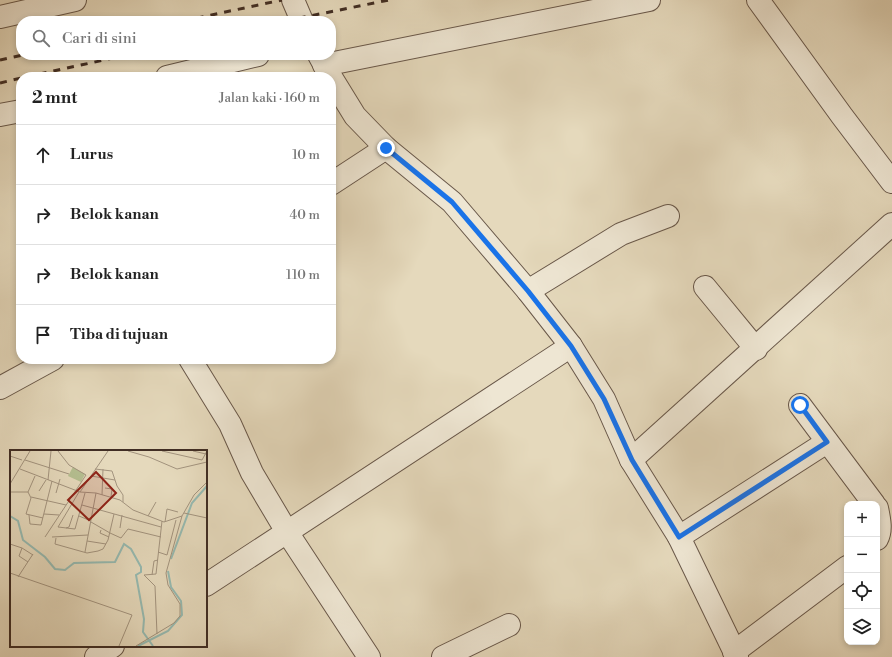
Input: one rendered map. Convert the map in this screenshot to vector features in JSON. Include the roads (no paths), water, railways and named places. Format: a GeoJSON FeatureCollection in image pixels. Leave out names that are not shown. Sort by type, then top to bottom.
{"type":"FeatureCollection","features":[{"type":"Feature","properties":{"kind":"street"},"geometry":{"type":"LineString","coordinates":[[0,17],[75,0]]}},
{"type":"Feature","properties":{"kind":"street"},"geometry":{"type":"LineString","coordinates":[[293,0],[300,16]]}},
{"type":"Feature","properties":{"kind":"street"},"geometry":{"type":"LineString","coordinates":[[326,69],[649,0]]}},
{"type":"Feature","properties":{"kind":"street"},"geometry":{"type":"LineString","coordinates":[[758,0],[892,182]]}},
{"type":"Feature","properties":{"kind":"street"},"geometry":{"type":"LineString","coordinates":[[188,72],[237,60]]}},
{"type":"Feature","properties":{"kind":"street"},"geometry":{"type":"LineString","coordinates":[[336,85],[355,116],[386,148],[452,202],[528,291],[571,346],[604,399],[632,460],[679,537],[735,654],[844,568]]}},
{"type":"Feature","properties":{"kind":"street"},"geometry":{"type":"LineString","coordinates":[[0,116],[16,112]]}},
{"type":"Feature","properties":{"kind":"street"},"geometry":{"type":"LineString","coordinates":[[336,181],[386,148]]}},
{"type":"Feature","properties":{"kind":"street"},"geometry":{"type":"LineString","coordinates":[[528,291],[621,234],[668,216]]}},
{"type":"Feature","properties":{"kind":"street"},"geometry":{"type":"LineString","coordinates":[[632,460],[892,224]]}},
{"type":"Feature","properties":{"kind":"street"},"geometry":{"type":"LineString","coordinates":[[706,287],[756,349]]}},
{"type":"Feature","properties":{"kind":"street"},"geometry":{"type":"LineString","coordinates":[[207,584],[571,346]]}},
{"type":"Feature","properties":{"kind":"street"},"geometry":{"type":"LineString","coordinates":[[0,388],[44,364]]}},
{"type":"Feature","properties":{"kind":"street"},"geometry":{"type":"LineString","coordinates":[[193,364],[230,424],[252,473],[287,532],[369,657]]}},
{"type":"Feature","properties":{"kind":"street"},"geometry":{"type":"LineString","coordinates":[[800,405],[872,501]]}},
{"type":"Feature","properties":{"kind":"street"},"geometry":{"type":"LineString","coordinates":[[679,537],[827,442]]}},
{"type":"Feature","properties":{"kind":"street"},"geometry":{"type":"LineString","coordinates":[[443,657],[509,624]]}},
{"type":"Feature","properties":{"kind":"street"},"geometry":{"type":"LineString","coordinates":[[96,657],[111,647]]}},
{"type":"Feature","properties":{"kind":"railway"},"geometry":{"type":"LineString","coordinates":[[207,16],[282,0]]}},
{"type":"Feature","properties":{"kind":"railway"},"geometry":{"type":"LineString","coordinates":[[310,16],[389,0]]}},
{"type":"Feature","properties":{"kind":"railway"},"geometry":{"type":"LineString","coordinates":[[0,60],[16,57]]}},
{"type":"Feature","properties":{"kind":"railway"},"geometry":{"type":"LineString","coordinates":[[49,72],[104,60]]}},
{"type":"Feature","properties":{"kind":"railway"},"geometry":{"type":"LineString","coordinates":[[0,83],[16,79]]}}]}
